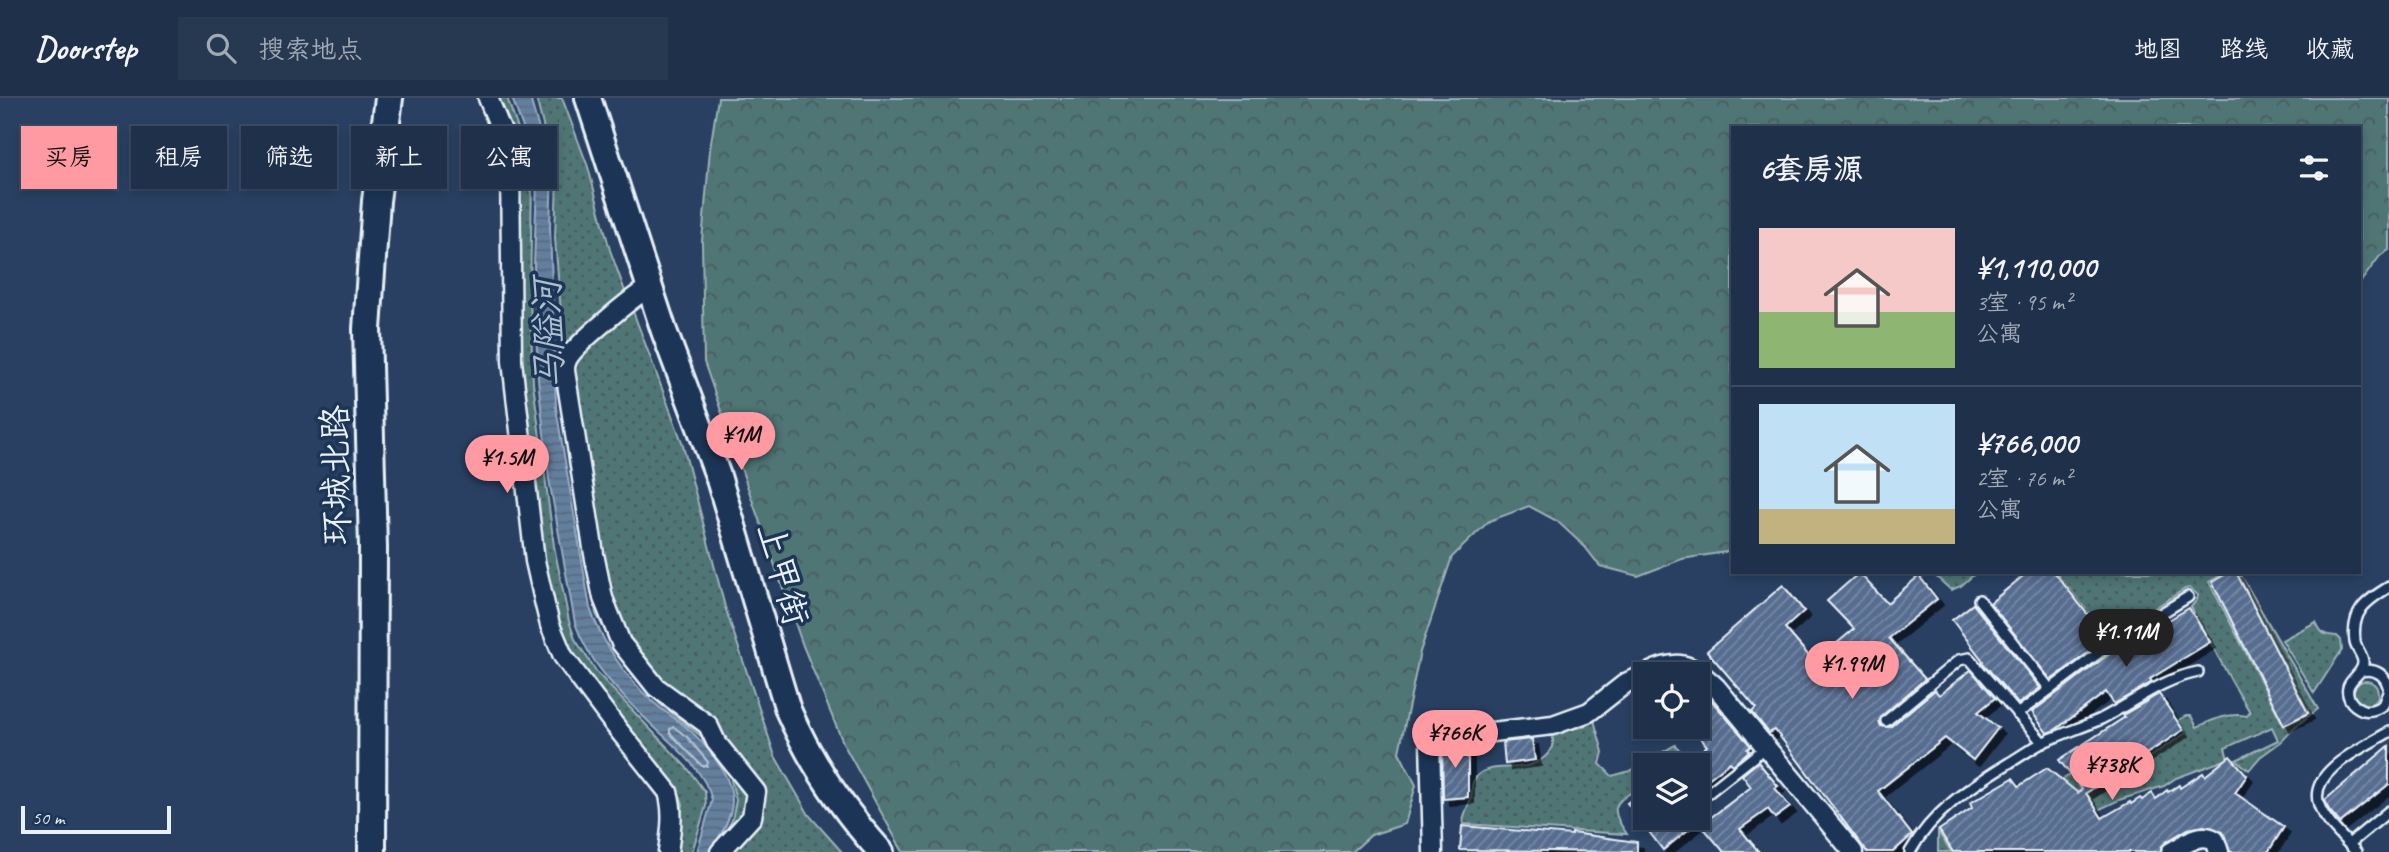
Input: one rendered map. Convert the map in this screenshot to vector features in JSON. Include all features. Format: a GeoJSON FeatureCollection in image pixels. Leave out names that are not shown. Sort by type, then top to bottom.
{"type":"FeatureCollection","features":[{"type":"Feature","properties":{"kind":"main road","name":"环城北路"},"geometry":{"type":"LineString","coordinates":[[372,852],[373,547],[367,329],[376,201],[389,98]]}},
{"type":"Feature","properties":{"kind":"main road","name":"环城北路"},"geometry":{"type":"LineString","coordinates":[[382,852],[384,569],[381,330],[389,202],[402,98]]}},
{"type":"Feature","properties":{"kind":"street"},"geometry":{"type":"LineString","coordinates":[[488,98],[507,144],[510,160],[512,361],[539,581],[550,625],[563,656],[668,792],[672,805],[672,823],[667,852]]}},
{"type":"Feature","properties":{"kind":"street","name":"上甲街"},"geometry":{"type":"LineString","coordinates":[[576,98],[645,289],[664,331],[718,476],[788,710],[802,743],[842,806],[881,852]]}},
{"type":"Feature","properties":{"kind":"street","name":"上甲街"},"geometry":{"type":"LineString","coordinates":[[588,98],[645,289],[654,336],[709,479],[778,713],[793,747],[833,813],[865,852]]}},
{"type":"Feature","properties":{"kind":"street"},"geometry":{"type":"LineString","coordinates":[[645,289],[582,343],[567,359],[565,371],[603,598],[621,643],[656,687],[708,724],[716,742],[756,792],[752,817],[720,852]]}},
{"type":"Feature","properties":{"kind":"street"},"geometry":{"type":"LineString","coordinates":[[1433,852],[1430,741],[1434,730],[1483,733],[1553,724],[1589,712],[1633,679]]}},
{"type":"Feature","properties":{"kind":"street"},"geometry":{"type":"LineString","coordinates":[[1710,681],[1853,852]]}},
{"type":"Feature","properties":{"kind":"street"},"geometry":{"type":"LineString","coordinates":[[2171,852],[2190,841],[2206,836],[2215,840],[2219,852]]}},
{"type":"Feature","properties":{"kind":"lane"},"geometry":{"type":"LineString","coordinates":[[2361,671],[2363,662],[2355,645],[2359,610],[2369,599],[2389,587]]}},
{"type":"Feature","properties":{"kind":"lane"},"geometry":{"type":"LineString","coordinates":[[2017,714],[2108,646],[2188,597]]}},
{"type":"Feature","properties":{"kind":"lane"},"geometry":{"type":"LineString","coordinates":[[1979,600],[2050,689]]}},
{"type":"Feature","properties":{"kind":"lane"},"geometry":{"type":"LineString","coordinates":[[1886,721],[1965,658],[1973,661],[2043,743]]}},
{"type":"Feature","properties":{"kind":"lane"},"geometry":{"type":"LineString","coordinates":[[2372,670],[2380,673],[2389,690],[2386,700],[2379,708],[2371,711],[2359,708],[2350,699],[2348,688],[2353,677],[2361,671],[2372,670]]}},
{"type":"Feature","properties":{"kind":"lane"},"geometry":{"type":"LineString","coordinates":[[1910,852],[1927,826],[1961,794],[2043,743],[2098,720],[2169,680],[2198,672]]}},
{"type":"Feature","properties":{"kind":"lane"},"geometry":{"type":"LineString","coordinates":[[2389,732],[2327,772],[2319,785],[2318,797],[2324,814],[2353,848],[2389,811]]}},
{"type":"Feature","properties":{"kind":"lane"},"geometry":{"type":"LineString","coordinates":[[1710,791],[1766,747]]}},
{"type":"Feature","properties":{"kind":"green space"},"geometry":{"type":"Polygon","coordinates":[[[495,98],[507,98],[517,126],[505,126],[495,98]]]}},
{"type":"Feature","properties":{"kind":"green space"},"geometry":{"type":"Polygon","coordinates":[[[536,98],[562,98],[588,167],[610,250],[626,294],[567,355],[611,627],[704,726],[747,782],[751,807],[722,839],[732,820],[736,800],[729,772],[702,737],[660,704],[629,669],[596,614],[558,373],[561,313],[555,238],[557,126],[543,126],[536,98]]]}},
{"type":"Feature","properties":{"kind":"green space"},"geometry":{"type":"Polygon","coordinates":[[[718,98],[2389,98],[2389,250],[2380,256],[2361,281],[2361,126],[1731,126],[1731,551],[1682,559],[1638,576],[1600,566],[1585,547],[1557,521],[1529,506],[1489,521],[1452,557],[1420,652],[1399,752],[1416,785],[1405,824],[1371,835],[1352,852],[903,852],[844,745],[803,646],[704,362],[702,241],[710,149],[718,98]]]}},
{"type":"Feature","properties":{"kind":"green space"},"geometry":{"type":"Polygon","coordinates":[[[518,189],[532,189],[530,296],[533,383],[554,546],[569,621],[575,639],[598,674],[688,769],[705,792],[706,806],[692,852],[676,852],[683,804],[678,790],[574,660],[559,629],[549,592],[518,359],[518,189]]]}},
{"type":"Feature","properties":{"kind":"green space"},"geometry":{"type":"Polygon","coordinates":[[[631,306],[682,442],[725,607],[775,756],[809,815],[842,852],[724,852],[757,788],[658,685],[615,623],[568,363],[631,306]]]}},
{"type":"Feature","properties":{"kind":"green space"},"geometry":{"type":"Polygon","coordinates":[[[1933,574],[1975,574],[1961,586],[1951,590],[1933,574]]]}},
{"type":"Feature","properties":{"kind":"green space"},"geometry":{"type":"Polygon","coordinates":[[[2058,574],[2223,574],[2209,582],[2284,726],[2310,713],[2240,574],[2318,709],[2260,757],[2249,770],[2236,760],[2278,740],[2272,727],[2225,748],[2228,759],[2176,778],[2164,786],[2119,800],[2096,811],[2085,790],[1966,852],[1938,852],[1938,832],[1951,851],[1981,831],[1980,828],[2092,762],[2108,781],[2186,733],[2179,720],[2186,716],[2191,716],[2197,727],[2228,716],[2247,716],[2250,712],[2191,607],[2198,595],[2190,588],[2108,637],[2058,574]]]}},
{"type":"Feature","properties":{"kind":"green space"},"geometry":{"type":"Polygon","coordinates":[[[2316,622],[2324,634],[2337,636],[2341,640],[2342,650],[2314,693],[2282,640],[2316,622]]]}},
{"type":"Feature","properties":{"kind":"green space"},"geometry":{"type":"Polygon","coordinates":[[[2366,681],[2375,684],[2378,693],[2375,702],[2366,705],[2357,702],[2354,693],[2357,684],[2366,681]]]}},
{"type":"Feature","properties":{"kind":"green space"},"geometry":{"type":"Polygon","coordinates":[[[1594,720],[1603,752],[1600,764],[1612,776],[1633,769],[1633,792],[1622,799],[1616,809],[1616,816],[1627,834],[1463,824],[1472,784],[1479,774],[1498,768],[1533,764],[1544,758],[1553,747],[1553,737],[1544,733],[1583,727],[1594,720]]]}},
{"type":"Feature","properties":{"kind":"green space"},"geometry":{"type":"Polygon","coordinates":[[[1675,745],[1682,753],[1661,753],[1675,745]]]}},
{"type":"Feature","properties":{"kind":"water"},"geometry":{"type":"Polygon","coordinates":[[[512,98],[530,98],[538,126],[522,126],[512,98]]]}},
{"type":"Feature","properties":{"kind":"water","name":"马隘河"},"geometry":{"type":"Polygon","coordinates":[[[537,189],[551,189],[550,226],[556,408],[590,608],[608,646],[624,670],[652,701],[701,741],[727,778],[732,805],[725,826],[710,852],[697,852],[712,800],[702,778],[688,759],[629,703],[598,666],[575,623],[549,479],[538,379],[534,265],[537,189]]]}},
{"type":"Feature","properties":{"kind":"building"},"geometry":{"type":"Polygon","coordinates":[[[1858,574],[1887,603],[1919,576],[1937,599],[1889,638],[1925,679],[1882,716],[1879,722],[1881,726],[1890,727],[1935,690],[1939,695],[1971,670],[1995,698],[1978,712],[1998,728],[1973,760],[1945,738],[1878,791],[1912,835],[1893,852],[1867,852],[1775,730],[1769,733],[1752,712],[1756,708],[1707,651],[1783,585],[1804,611],[1785,628],[1814,662],[1854,629],[1827,601],[1858,574]]]}},
{"type":"Feature","properties":{"kind":"building"},"geometry":{"type":"Polygon","coordinates":[[[2026,574],[2056,574],[2107,639],[2051,680],[1990,603],[2026,574]]]}},
{"type":"Feature","properties":{"kind":"building"},"geometry":{"type":"Polygon","coordinates":[[[2226,574],[2237,574],[2308,713],[2284,725],[2212,582],[2226,574]]]}},
{"type":"Feature","properties":{"kind":"building"},"geometry":{"type":"Polygon","coordinates":[[[1973,604],[2040,688],[2018,704],[1982,662],[1952,620],[1973,604]]]}},
{"type":"Feature","properties":{"kind":"building"},"geometry":{"type":"Polygon","coordinates":[[[2189,608],[2210,642],[2150,679],[2152,682],[2114,704],[2106,692],[2055,730],[2047,733],[2032,712],[2112,652],[2189,608]]]}},
{"type":"Feature","properties":{"kind":"building"},"geometry":{"type":"Polygon","coordinates":[[[2159,694],[2183,730],[2086,793],[2102,818],[2152,793],[2156,799],[2167,790],[2168,792],[2179,785],[2180,788],[2203,773],[2205,776],[2230,756],[2247,775],[2235,793],[2284,827],[2268,852],[2230,852],[2223,832],[2204,826],[2188,829],[2166,842],[2160,852],[1953,852],[1939,830],[1972,808],[1970,803],[2013,778],[2019,786],[2047,768],[2078,793],[2082,789],[2059,760],[2125,717],[2123,715],[2159,694]]]}},
{"type":"Feature","properties":{"kind":"building"},"geometry":{"type":"Polygon","coordinates":[[[1710,701],[1751,746],[1733,765],[1730,762],[1710,778],[1710,753],[1698,753],[1707,746],[1701,739],[1710,739],[1710,701]]]}},
{"type":"Feature","properties":{"kind":"building"},"geometry":{"type":"Polygon","coordinates":[[[1532,739],[1535,760],[1505,764],[1503,742],[1532,739]]]}},
{"type":"Feature","properties":{"kind":"building"},"geometry":{"type":"Polygon","coordinates":[[[1442,742],[1468,743],[1468,797],[1443,799],[1442,742]]]}},
{"type":"Feature","properties":{"kind":"building"},"geometry":{"type":"Polygon","coordinates":[[[2389,746],[2389,784],[2340,823],[2329,810],[2325,800],[2389,746]]]}},
{"type":"Feature","properties":{"kind":"building"},"geometry":{"type":"Polygon","coordinates":[[[1758,762],[1778,786],[1775,788],[1790,807],[1775,818],[1768,809],[1740,829],[1759,852],[1724,852],[1705,830],[1710,830],[1710,818],[1751,787],[1742,775],[1758,762]]]}},
{"type":"Feature","properties":{"kind":"building"},"geometry":{"type":"Polygon","coordinates":[[[1633,799],[1633,811],[1627,803],[1633,799]]]}},
{"type":"Feature","properties":{"kind":"building"},"geometry":{"type":"Polygon","coordinates":[[[1462,826],[1572,833],[1637,842],[1637,852],[1460,850],[1462,826]]]}},
{"type":"Feature","properties":{"kind":"building"},"geometry":{"type":"Polygon","coordinates":[[[1648,830],[1688,830],[1663,850],[1648,830]]]}}]}
